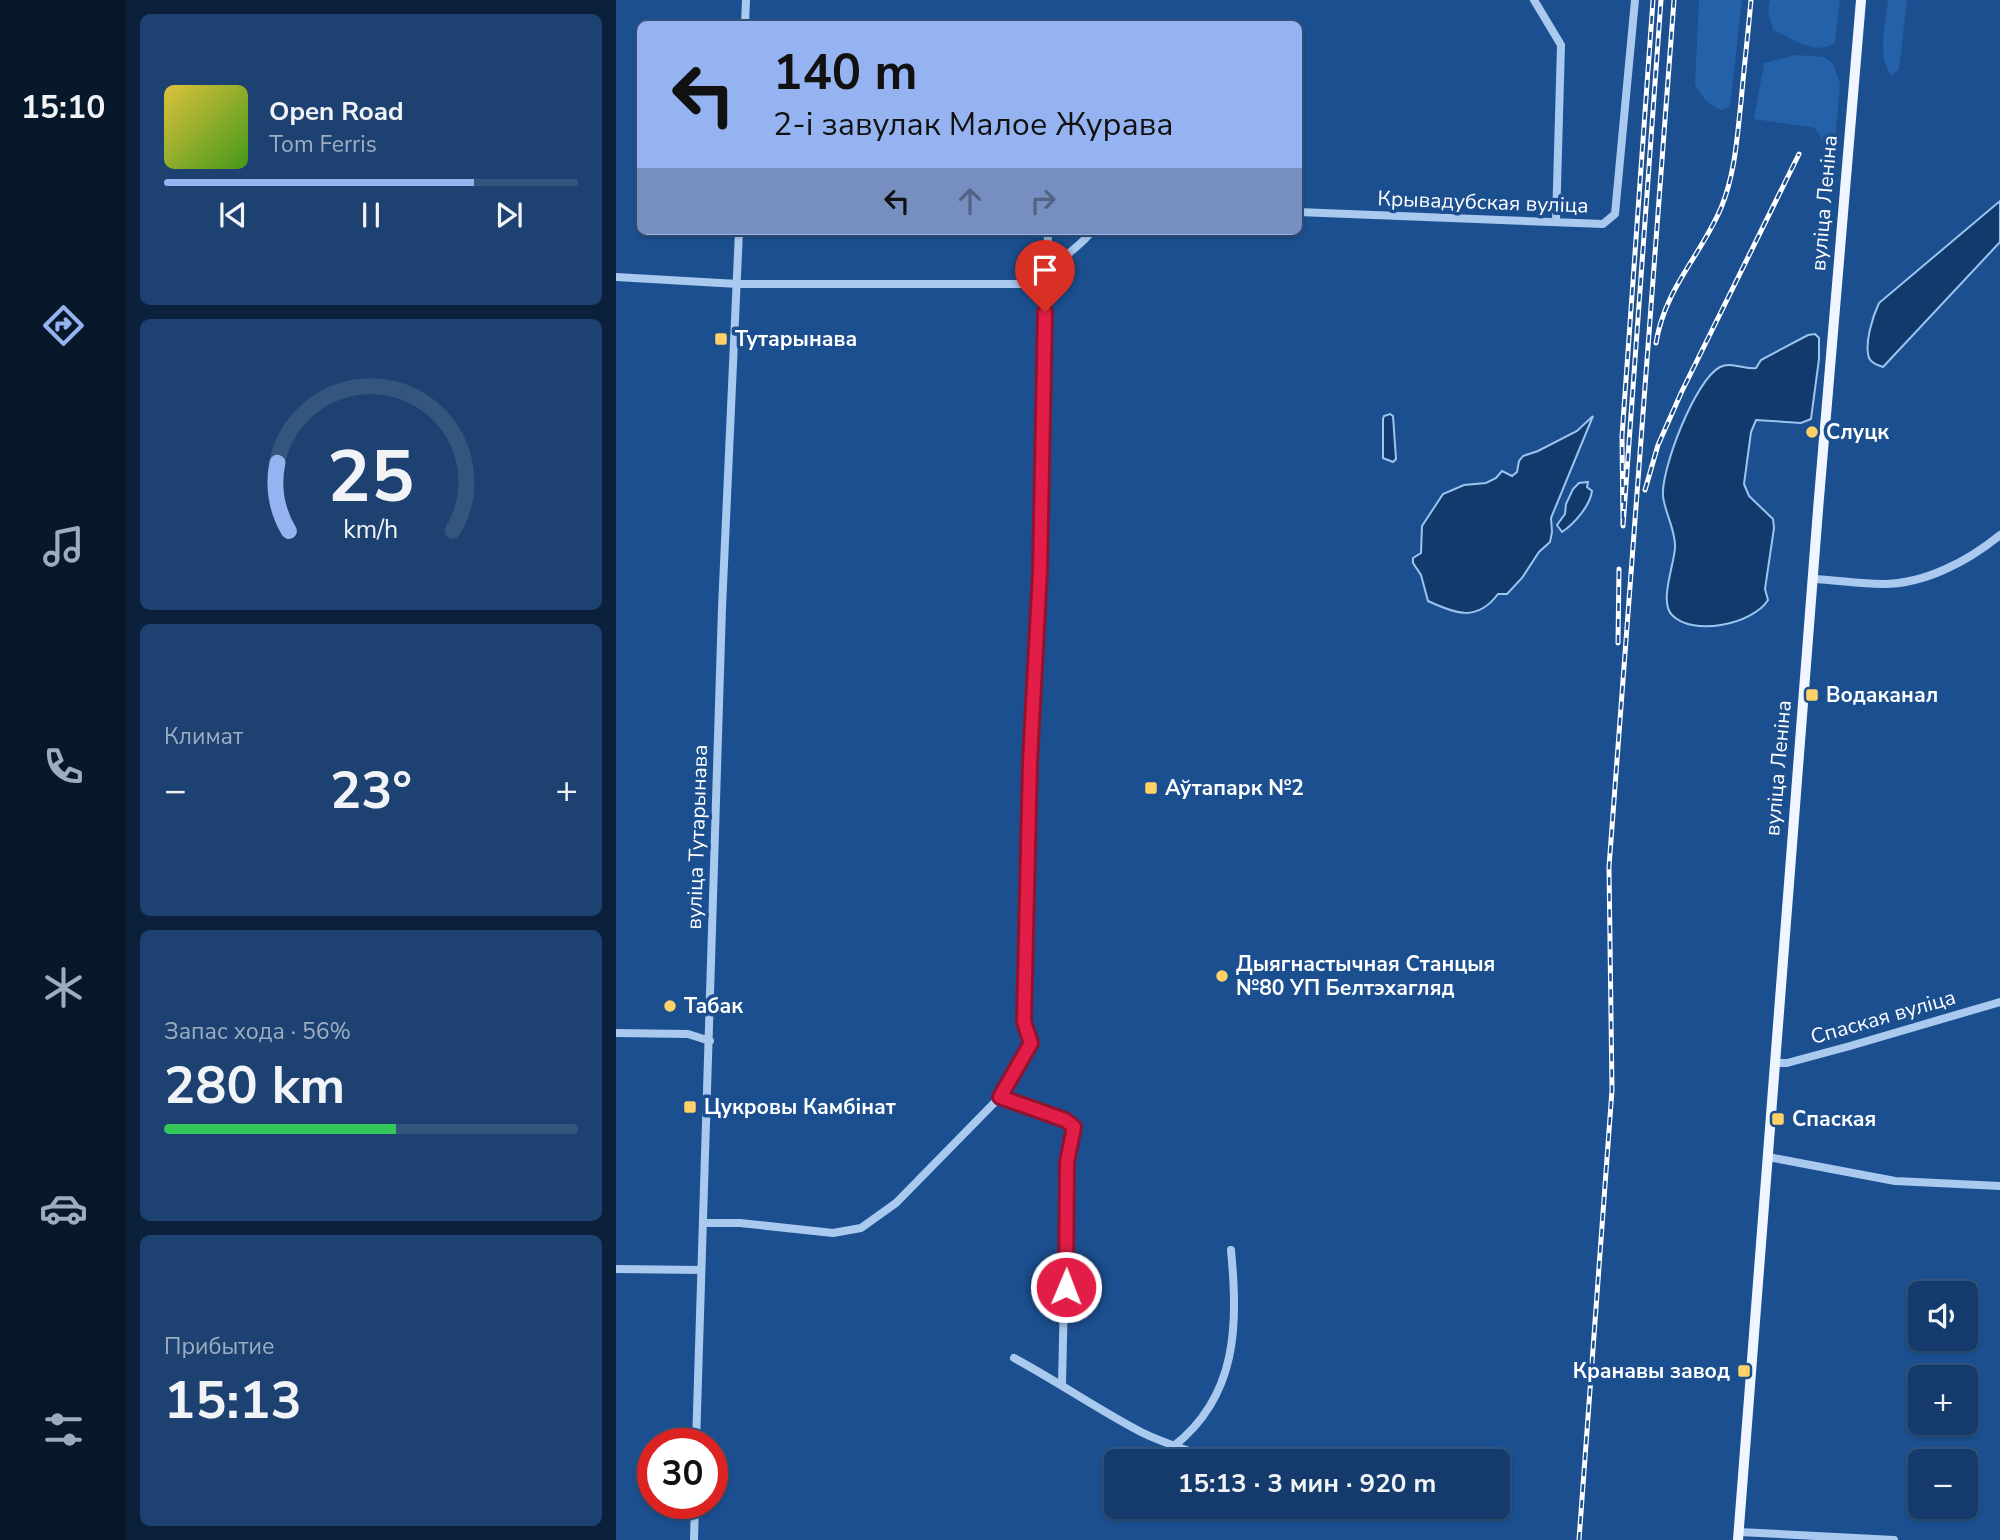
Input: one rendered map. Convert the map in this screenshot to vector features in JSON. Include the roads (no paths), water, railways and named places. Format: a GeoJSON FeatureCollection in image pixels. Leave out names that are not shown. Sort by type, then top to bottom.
{"type":"FeatureCollection","features":[{"type":"Feature","properties":{"kind":"main road","name":"вуліца Леніна"},"geometry":{"type":"LineString","coordinates":[[1739,1536],[1861,0]]}},
{"type":"Feature","properties":{"kind":"street"},"geometry":{"type":"LineString","coordinates":[[745,21],[746,0]]}},
{"type":"Feature","properties":{"kind":"street"},"geometry":{"type":"LineString","coordinates":[[1534,0],[1561,45],[1556,222]]}},
{"type":"Feature","properties":{"kind":"street","name":"Крывадубская вуліца"},"geometry":{"type":"LineString","coordinates":[[1302,212],[1603,225],[1615,214],[1635,0]]}},
{"type":"Feature","properties":{"kind":"street","name":"вуліца Тутарынава"},"geometry":{"type":"LineString","coordinates":[[696,1428],[722,607],[739,235]]}},
{"type":"Feature","properties":{"kind":"street"},"geometry":{"type":"LineString","coordinates":[[703,1223],[740,1223],[834,1233],[860,1228],[896,1203],[1000,1097],[1031,1043],[1024,1022],[1030,762],[1040,571],[1048,235]]}},
{"type":"Feature","properties":{"kind":"street"},"geometry":{"type":"LineString","coordinates":[[1045,286],[1051,272],[1088,235]]}},
{"type":"Feature","properties":{"kind":"street"},"geometry":{"type":"LineString","coordinates":[[616,277],[737,284],[1045,286]]}},
{"type":"Feature","properties":{"kind":"street"},"geometry":{"type":"LineString","coordinates":[[1813,579],[1885,584],[1908,581],[1961,563],[2000,535]]}},
{"type":"Feature","properties":{"kind":"street","name":"Спаская вуліца"},"geometry":{"type":"LineString","coordinates":[[1775,1063],[1787,1063],[1850,1046],[2000,1002]]}},
{"type":"Feature","properties":{"kind":"street"},"geometry":{"type":"LineString","coordinates":[[616,1033],[688,1034],[709,1041]]}},
{"type":"Feature","properties":{"kind":"street"},"geometry":{"type":"LineString","coordinates":[[1000,1097],[1065,1120],[1074,1127],[1067,1162],[1062,1384]]}},
{"type":"Feature","properties":{"kind":"street"},"geometry":{"type":"LineString","coordinates":[[1768,1157],[1895,1181],[2000,1186]]}},
{"type":"Feature","properties":{"kind":"street"},"geometry":{"type":"LineString","coordinates":[[1174,1446],[1196,1426],[1226,1375],[1233,1329],[1231,1250]]}},
{"type":"Feature","properties":{"kind":"street"},"geometry":{"type":"LineString","coordinates":[[616,1269],[701,1270]]}},
{"type":"Feature","properties":{"kind":"street"},"geometry":{"type":"LineString","coordinates":[[1014,1358],[1140,1431],[1183,1449]]}},
{"type":"Feature","properties":{"kind":"street"},"geometry":{"type":"LineString","coordinates":[[694,1540],[695,1519]]}},
{"type":"Feature","properties":{"kind":"street"},"geometry":{"type":"LineString","coordinates":[[1739,1536],[1893,1540]]}},
{"type":"Feature","properties":{"kind":"railway"},"geometry":{"type":"LineString","coordinates":[[1653,0],[1622,436],[1623,526],[1661,0]]}},
{"type":"Feature","properties":{"kind":"railway"},"geometry":{"type":"LineString","coordinates":[[1579,1540],[1612,1090],[1609,867],[1674,0]]}},
{"type":"Feature","properties":{"kind":"railway"},"geometry":{"type":"LineString","coordinates":[[1656,343],[1667,306],[1713,226],[1729,182],[1737,142],[1751,0]]}},
{"type":"Feature","properties":{"kind":"railway"},"geometry":{"type":"LineString","coordinates":[[1645,490],[1658,445],[1682,391],[1799,154]]}},
{"type":"Feature","properties":{"kind":"railway"},"geometry":{"type":"LineString","coordinates":[[1618,643],[1619,569]]}},
{"type":"Feature","properties":{"kind":"place","name":"Тутарынава"},"geometry":{"type":"Point","coordinates":[721,339]}},
{"type":"Feature","properties":{"kind":"place","name":"Слуцк"},"geometry":{"type":"Point","coordinates":[1812,432]}},
{"type":"Feature","properties":{"kind":"place","name":"Водаканал"},"geometry":{"type":"Point","coordinates":[1812,695]}},
{"type":"Feature","properties":{"kind":"place","name":"Аўтапарк №2"},"geometry":{"type":"Point","coordinates":[1151,788]}},
{"type":"Feature","properties":{"kind":"place","name":"Дыягнастычная Станцыя №80 УП Белтэхагляд"},"geometry":{"type":"Point","coordinates":[1222,976]}},
{"type":"Feature","properties":{"kind":"place","name":"Табак"},"geometry":{"type":"Point","coordinates":[670,1006]}},
{"type":"Feature","properties":{"kind":"place","name":"Цукровы Камбінат"},"geometry":{"type":"Point","coordinates":[690,1107]}},
{"type":"Feature","properties":{"kind":"place","name":"Спаская"},"geometry":{"type":"Point","coordinates":[1778,1119]}},
{"type":"Feature","properties":{"kind":"place","name":"Кранавы завод"},"geometry":{"type":"Point","coordinates":[1744,1371]}}]}
